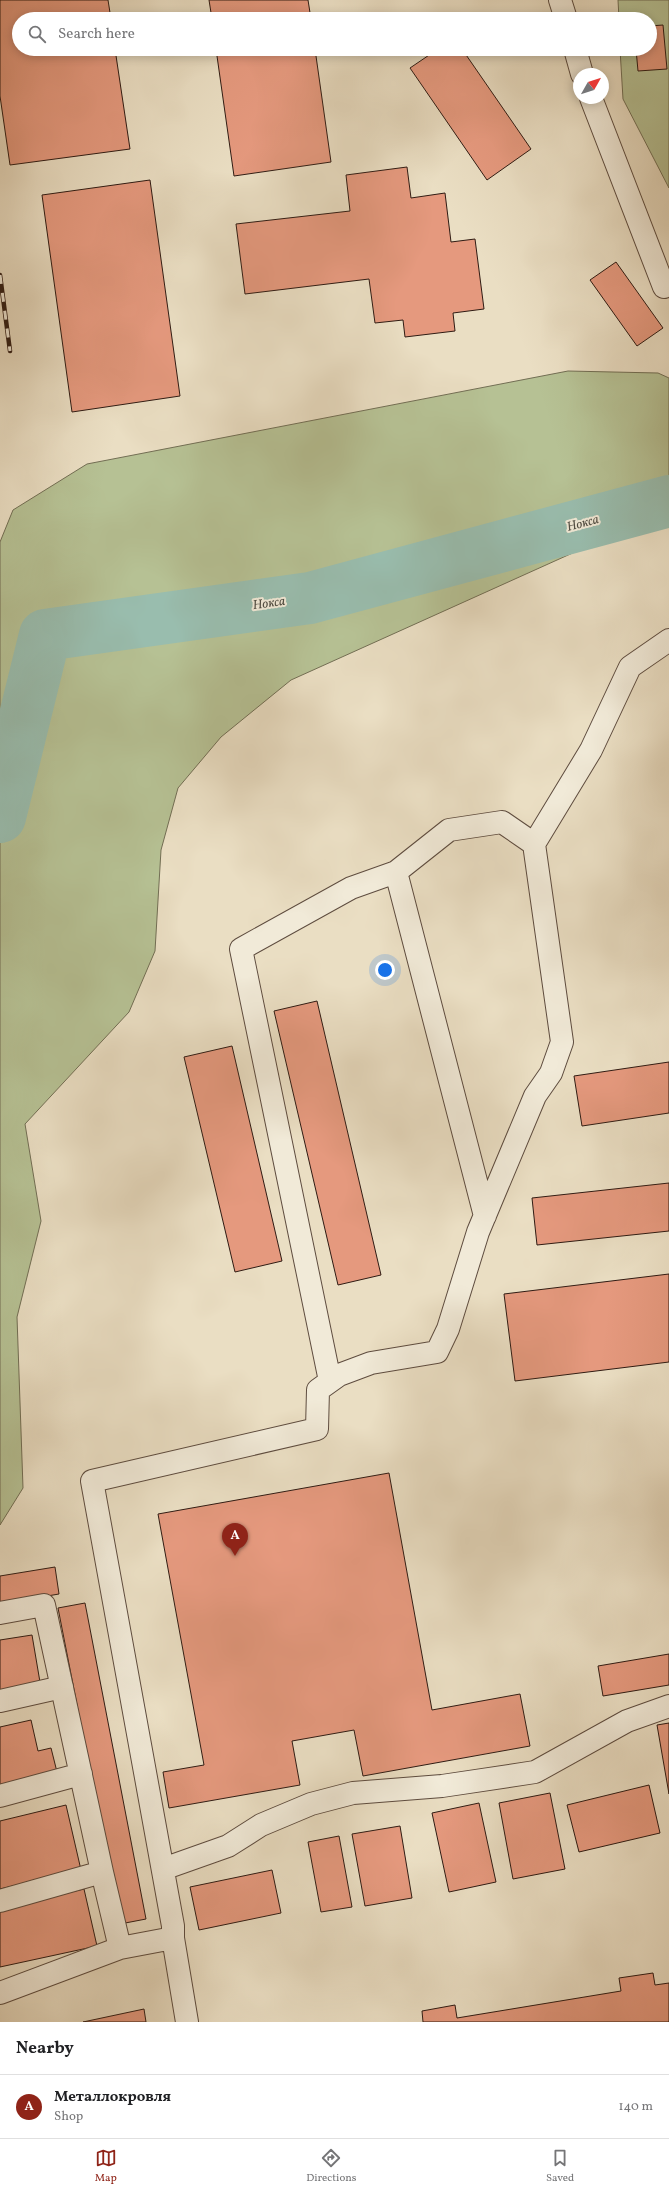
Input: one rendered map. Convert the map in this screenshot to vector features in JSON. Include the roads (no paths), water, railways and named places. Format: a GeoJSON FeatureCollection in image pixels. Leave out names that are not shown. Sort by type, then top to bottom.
{"type":"FeatureCollection","features":[{"type":"Feature","properties":{"kind":"lane"},"geometry":{"type":"LineString","coordinates":[[560,0],[564,12]]}},
{"type":"Feature","properties":{"kind":"lane"},"geometry":{"type":"LineString","coordinates":[[577,56],[580,68]]}},
{"type":"Feature","properties":{"kind":"lane"},"geometry":{"type":"LineString","coordinates":[[593,104],[664,287]]}},
{"type":"Feature","properties":{"kind":"lane"},"geometry":{"type":"LineString","coordinates":[[188,2022],[173,1938],[173,1926],[163,1869],[92,1481],[317,1429],[318,1390],[339,1375],[371,1363],[437,1352],[448,1329],[478,1232],[535,1096],[551,1073],[562,1042],[534,844],[591,750],[630,667],[669,640]]}},
{"type":"Feature","properties":{"kind":"lane"},"geometry":{"type":"LineString","coordinates":[[330,1381],[241,949],[352,888],[396,872],[449,830],[502,822],[534,844]]}},
{"type":"Feature","properties":{"kind":"lane"},"geometry":{"type":"LineString","coordinates":[[396,872],[485,1216]]}},
{"type":"Feature","properties":{"kind":"lane"},"geometry":{"type":"LineString","coordinates":[[0,1612],[44,1605],[120,1948]]}},
{"type":"Feature","properties":{"kind":"lane"},"geometry":{"type":"LineString","coordinates":[[0,1701],[62,1687]]}},
{"type":"Feature","properties":{"kind":"lane"},"geometry":{"type":"LineString","coordinates":[[163,1869],[228,1846],[261,1825],[311,1804],[353,1793],[442,1786],[536,1772],[627,1721],[669,1706]]}},
{"type":"Feature","properties":{"kind":"lane"},"geometry":{"type":"LineString","coordinates":[[0,1796],[81,1774]]}},
{"type":"Feature","properties":{"kind":"lane"},"geometry":{"type":"LineString","coordinates":[[0,1901],[102,1872]]}},
{"type":"Feature","properties":{"kind":"lane"},"geometry":{"type":"LineString","coordinates":[[0,1993],[120,1948],[173,1938]]}},
{"type":"Feature","properties":{"kind":"waterway","name":"Нокса"},"geometry":{"type":"LineString","coordinates":[[0,817],[45,635],[310,598],[669,501]]}},
{"type":"Feature","properties":{"kind":"railway"},"geometry":{"type":"LineString","coordinates":[[0,275],[10,351]]}},
{"type":"Feature","properties":{"kind":"place","name":"Металлокровля"},"geometry":{"type":"Point","coordinates":[235,1556]}}]}
